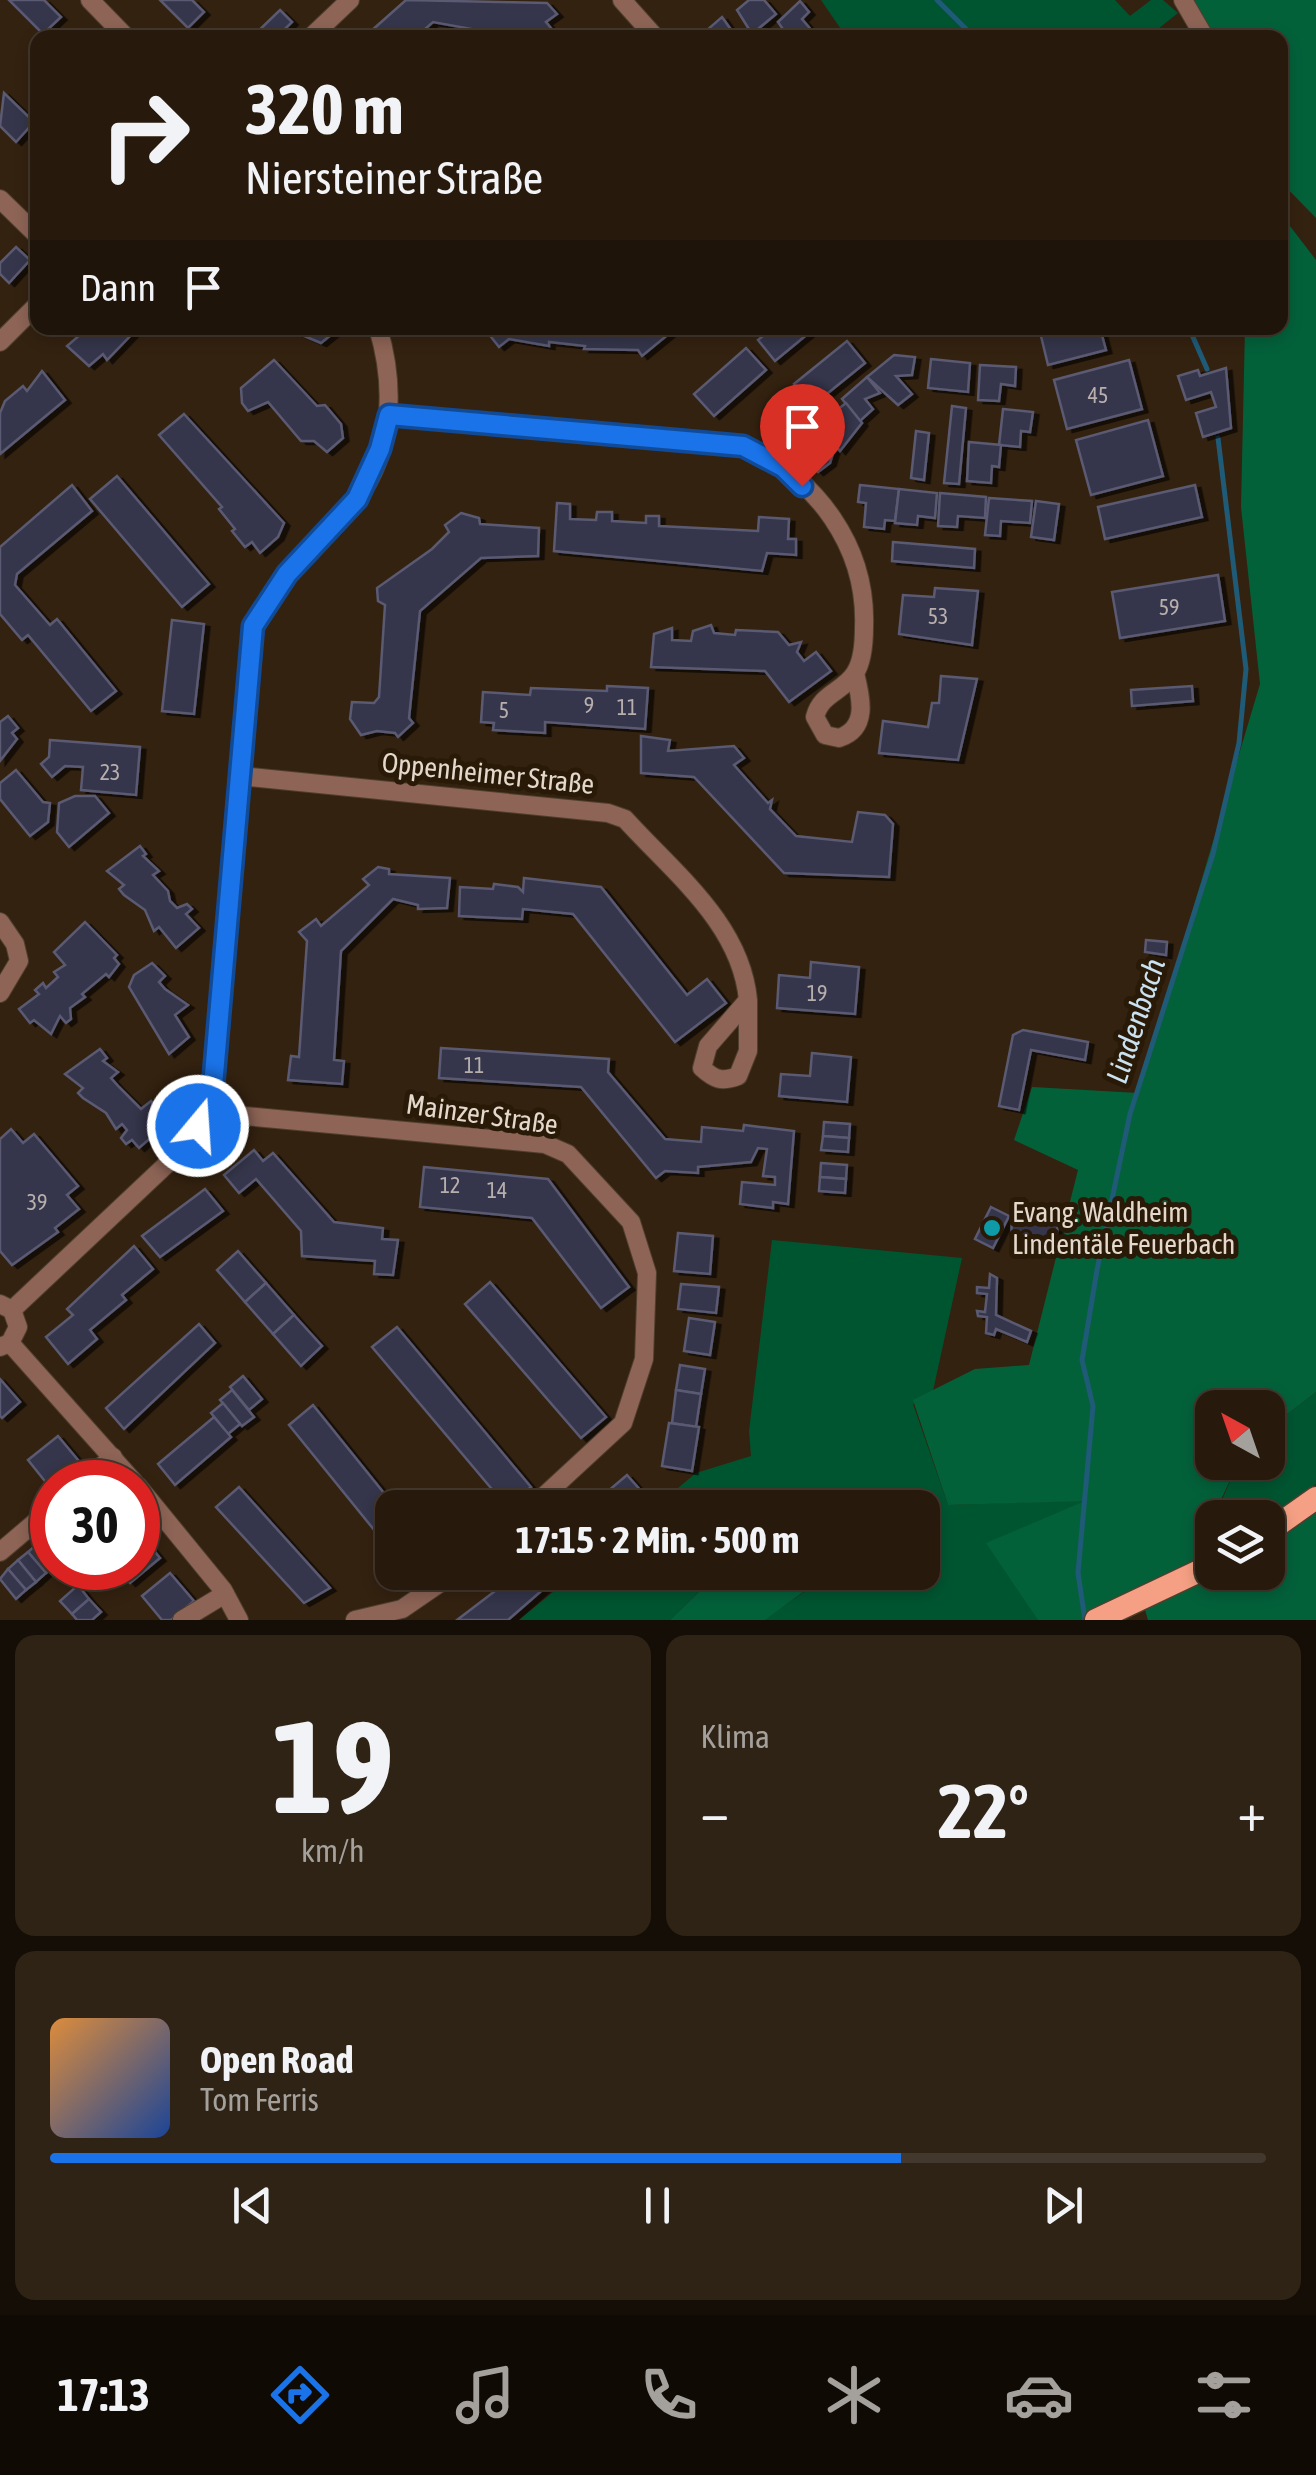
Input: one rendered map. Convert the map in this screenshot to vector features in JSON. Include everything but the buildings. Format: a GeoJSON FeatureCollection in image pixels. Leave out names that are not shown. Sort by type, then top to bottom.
{"type":"FeatureCollection","features":[{"type":"Feature","properties":{"kind":"main road"},"geometry":{"type":"LineString","coordinates":[[1285,1520],[1316,1498]]}},
{"type":"Feature","properties":{"kind":"main road"},"geometry":{"type":"LineString","coordinates":[[1096,1620],[1195,1574]]}},
{"type":"Feature","properties":{"kind":"street"},"geometry":{"type":"LineString","coordinates":[[90,0],[119,30]]}},
{"type":"Feature","properties":{"kind":"street"},"geometry":{"type":"LineString","coordinates":[[318,30],[350,0]]}},
{"type":"Feature","properties":{"kind":"street"},"geometry":{"type":"LineString","coordinates":[[622,0],[649,30]]}},
{"type":"Feature","properties":{"kind":"street"},"geometry":{"type":"LineString","coordinates":[[1184,0],[1200,30]]}},
{"type":"Feature","properties":{"kind":"street"},"geometry":{"type":"LineString","coordinates":[[0,199],[30,228]]}},
{"type":"Feature","properties":{"kind":"street"},"geometry":{"type":"LineString","coordinates":[[0,342],[30,312]]}},
{"type":"Feature","properties":{"kind":"street"},"geometry":{"type":"LineString","coordinates":[[116,1460],[5,1345],[18,1327],[6,1307],[174,1158],[195,1132],[206,1106],[213,1086],[253,626],[287,574],[357,499],[375,463],[389,415],[391,381],[380,335]]}},
{"type":"Feature","properties":{"kind":"street"},"geometry":{"type":"LineString","coordinates":[[389,415],[743,446],[762,454],[816,498],[850,542],[865,599],[864,644],[855,674]]}},
{"type":"Feature","properties":{"kind":"street","name":"Oppenheimer Straße"},"geometry":{"type":"LineString","coordinates":[[240,776],[608,813],[625,819],[714,916],[735,946],[746,972],[748,1000]]}},
{"type":"Feature","properties":{"kind":"street"},"geometry":{"type":"LineString","coordinates":[[0,922],[16,944],[19,961],[0,993]]}},
{"type":"Feature","properties":{"kind":"street","name":"Mainzer Straße"},"geometry":{"type":"LineString","coordinates":[[206,1106],[246,1116],[545,1144],[568,1154],[631,1222],[647,1273],[644,1359],[622,1423],[549,1490]]}},
{"type":"Feature","properties":{"kind":"street"},"geometry":{"type":"LineString","coordinates":[[109,1460],[113,1457]]}},
{"type":"Feature","properties":{"kind":"street"},"geometry":{"type":"LineString","coordinates":[[160,1514],[225,1594],[239,1620]]}},
{"type":"Feature","properties":{"kind":"street"},"geometry":{"type":"LineString","coordinates":[[0,1552],[30,1527]]}},
{"type":"Feature","properties":{"kind":"street"},"geometry":{"type":"LineString","coordinates":[[355,1620],[402,1609],[430,1590]]}},
{"type":"Feature","properties":{"kind":"street"},"geometry":{"type":"LineString","coordinates":[[182,1620],[225,1594]]}},
{"type":"Feature","properties":{"kind":"green space"},"geometry":{"type":"Polygon","coordinates":[[[821,0],[1115,0],[1130,16],[1151,0],[1163,0],[1178,13],[1157,30],[842,30],[821,0]]]}},
{"type":"Feature","properties":{"kind":"green space"},"geometry":{"type":"Polygon","coordinates":[[[1194,0],[1316,0],[1316,218],[1288,189],[1288,30],[1209,30],[1194,0]]]}},
{"type":"Feature","properties":{"kind":"green space"},"geometry":{"type":"Polygon","coordinates":[[[1288,223],[1316,260],[1316,1392],[1285,1416],[1285,1390],[1195,1390],[1195,1480],[1230,1480],[1221,1500],[1195,1500],[1195,1555],[1191,1564],[1110,1620],[1038,1620],[986,1543],[1085,1501],[948,1505],[913,1400],[975,1369],[1029,1365],[1078,1170],[1014,1140],[1032,1087],[1138,1093],[1260,684],[1241,507],[1245,335],[1288,335],[1288,223]]]}},
{"type":"Feature","properties":{"kind":"green space"},"geometry":{"type":"Polygon","coordinates":[[[772,1240],[962,1258],[933,1391],[913,1404],[948,1505],[1088,1500],[1032,1608],[1038,1620],[764,1620],[807,1590],[940,1590],[940,1490],[676,1490],[696,1473],[751,1456],[749,1431],[772,1240]]]}},
{"type":"Feature","properties":{"kind":"green space"},"geometry":{"type":"Polygon","coordinates":[[[1316,1392],[1316,1484],[1285,1507],[1285,1500],[1222,1500],[1231,1480],[1285,1480],[1285,1416],[1316,1392]]]}},
{"type":"Feature","properties":{"kind":"green space"},"geometry":{"type":"Polygon","coordinates":[[[1316,1507],[1316,1620],[1148,1620],[1143,1603],[1195,1580],[1195,1590],[1285,1590],[1285,1530],[1316,1507]]]}},
{"type":"Feature","properties":{"kind":"green space"},"geometry":{"type":"Polygon","coordinates":[[[555,1590],[702,1590],[670,1620],[519,1620],[555,1590]]]}},
{"type":"Feature","properties":{"kind":"green space"},"geometry":{"type":"Polygon","coordinates":[[[806,1590],[765,1620],[670,1620],[700,1591],[806,1590]]]}},
{"type":"Feature","properties":{"kind":"waterway","name":"Lindenbach"},"geometry":{"type":"LineString","coordinates":[[937,0],[967,30]]}},
{"type":"Feature","properties":{"kind":"waterway","name":"Lindenbach"},"geometry":{"type":"LineString","coordinates":[[1192,335],[1207,369]]}},
{"type":"Feature","properties":{"kind":"waterway","name":"Lindenbach"},"geometry":{"type":"LineString","coordinates":[[1085,1620],[1078,1573],[1093,1406],[1082,1360],[1097,1270],[1130,1114],[1213,854],[1239,743],[1246,669],[1218,438]]}},
{"type":"Feature","properties":{"kind":"place","name":"Evang. Waldheim Lindentäle Feuerbach"},"geometry":{"type":"Point","coordinates":[992,1228]}},
{"type":"Feature","properties":{"kind":"route"},"geometry":{"type":"LineString","coordinates":[[198,1126],[213,1086],[253,626],[287,574],[357,499],[370,476],[389,415],[743,446],[783,467],[802,486]]}}]}
